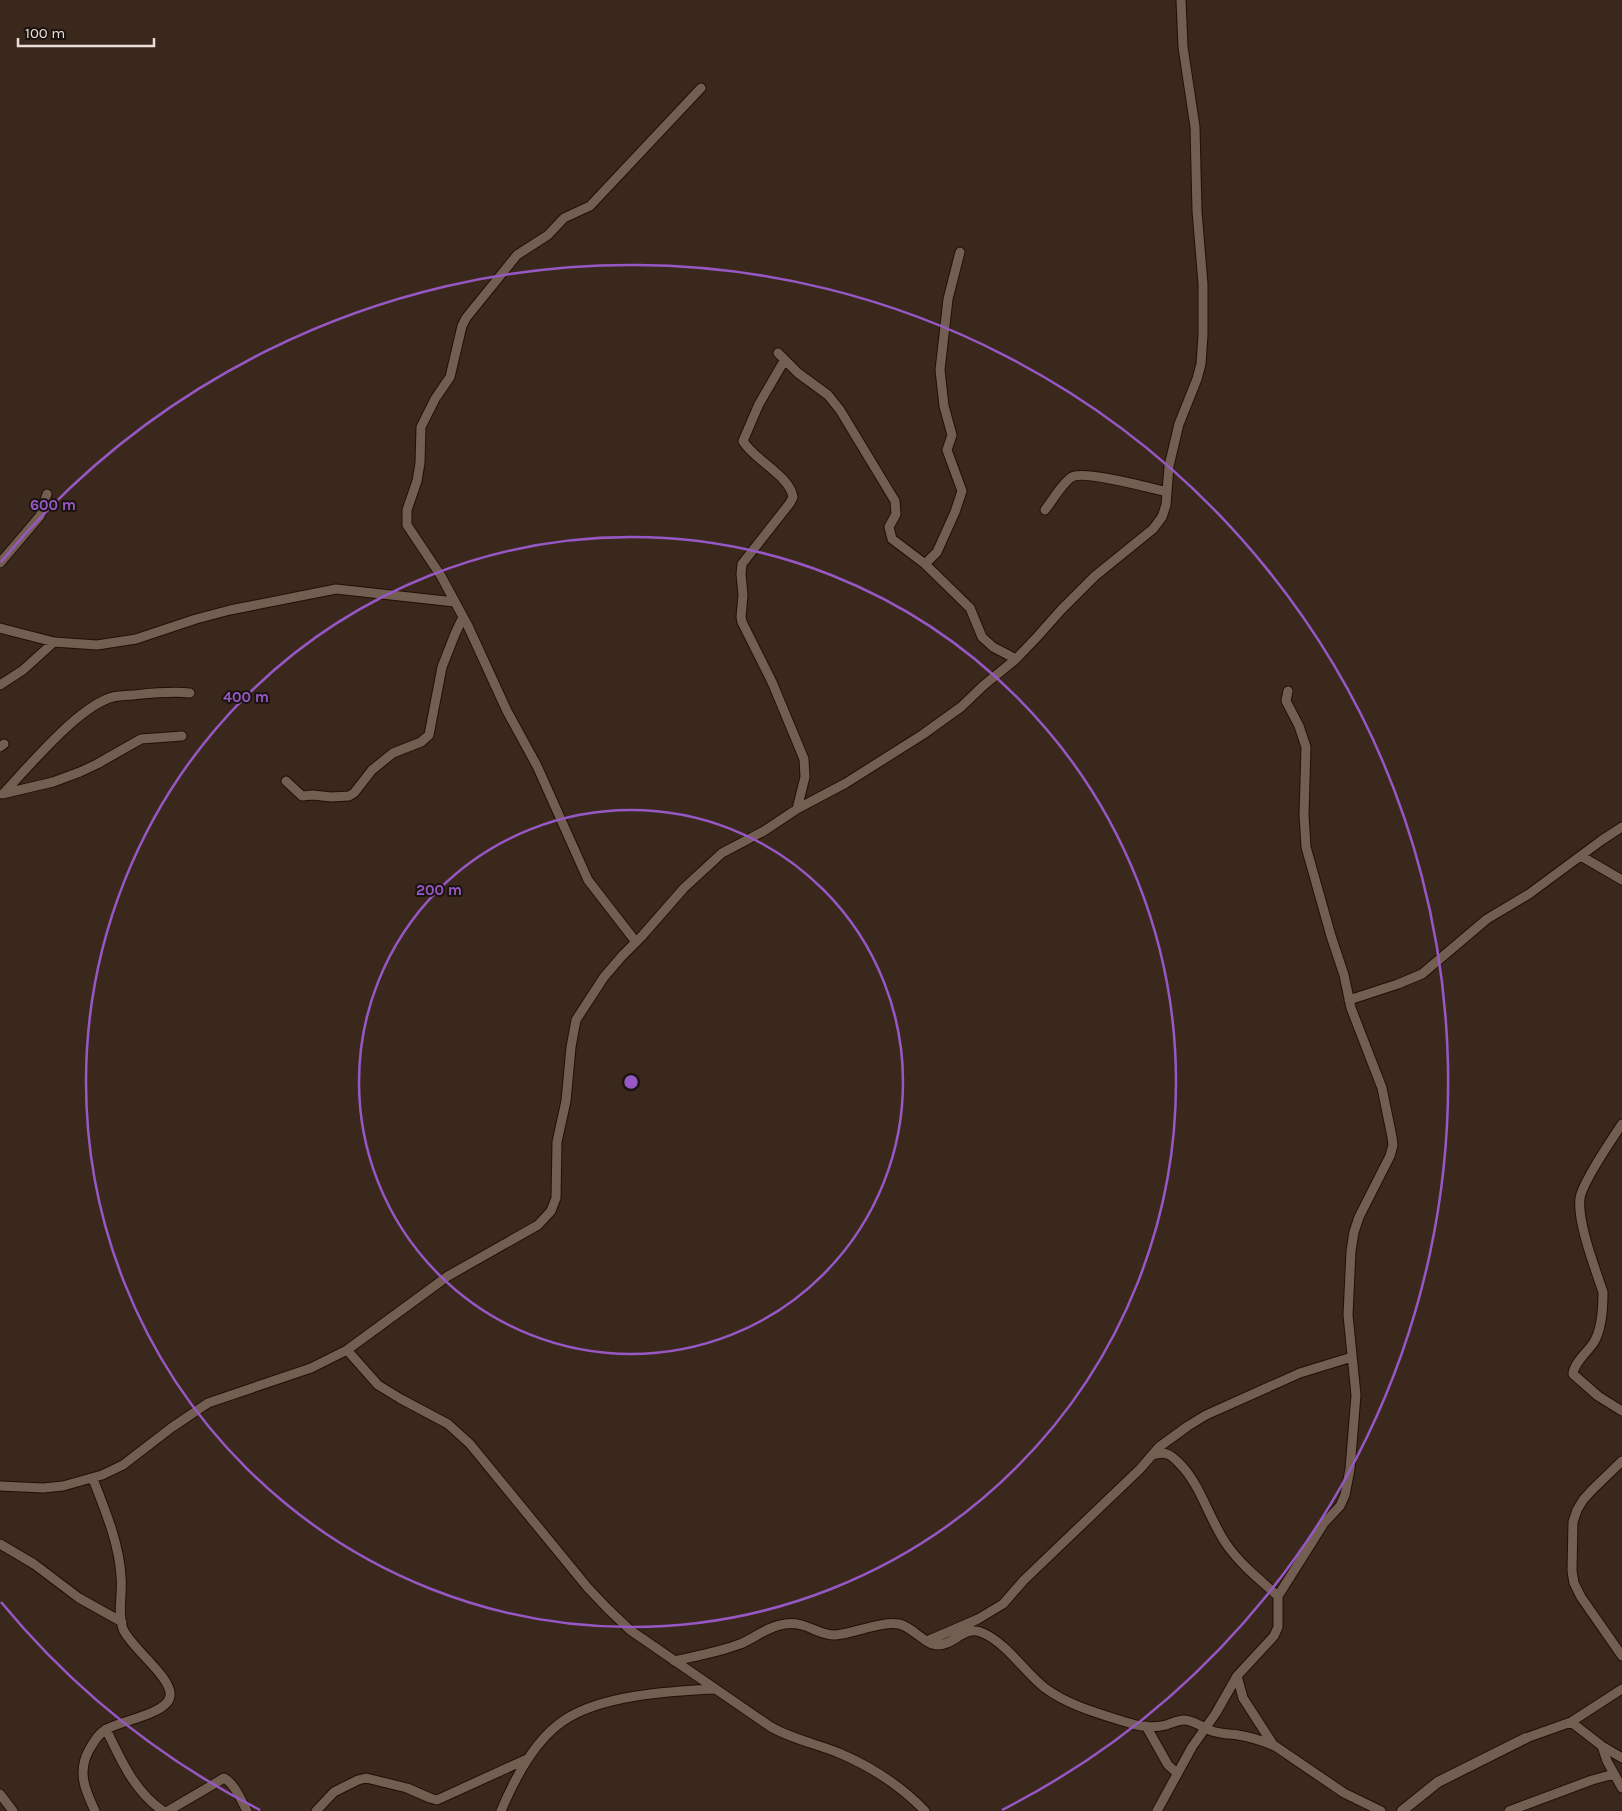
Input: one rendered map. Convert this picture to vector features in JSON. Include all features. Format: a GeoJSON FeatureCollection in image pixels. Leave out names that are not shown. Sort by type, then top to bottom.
{"type":"FeatureCollection","features":[{"type":"Feature","properties":{"kind":"street"},"geometry":{"type":"LineString","coordinates":[[0,1486],[43,1488],[63,1486],[93,1478],[123,1465],[178,1423],[208,1403],[303,1371],[347,1350],[448,1276],[538,1225],[555,1204],[558,1190],[557,1142],[566,1101],[572,1040],[576,1020],[604,977],[677,894],[722,853],[846,783],[928,730],[961,706],[1038,638],[1061,610],[1095,576],[1153,529],[1162,517],[1166,505],[1169,466],[1179,424],[1201,364],[1203,335],[1203,284],[1197,211],[1195,127],[1183,48],[1181,0]]}},
{"type":"Feature","properties":{"kind":"street"},"geometry":{"type":"LineString","coordinates":[[636,942],[588,880],[537,766],[507,711],[463,617],[407,525],[406,514],[418,481],[421,427],[435,399],[450,377],[464,321],[517,256],[548,235],[564,218],[582,211],[596,201],[701,88]]}},
{"type":"Feature","properties":{"kind":"street"},"geometry":{"type":"LineString","coordinates":[[925,564],[937,552],[962,491],[947,450],[952,435],[944,406],[940,370],[948,299],[960,252]]}},
{"type":"Feature","properties":{"kind":"street"},"geometry":{"type":"LineString","coordinates":[[797,809],[805,777],[804,760],[772,682],[741,617],[743,595],[742,564],[793,497],[791,490],[782,479],[744,444],[743,440],[781,357],[835,402],[895,500],[896,514],[888,527],[892,539],[925,564],[970,608],[982,637],[998,650],[1016,659]]}},
{"type":"Feature","properties":{"kind":"street"},"geometry":{"type":"LineString","coordinates":[[1045,510],[1067,481],[1072,476],[1077,475],[1104,478],[1167,492]]}},
{"type":"Feature","properties":{"kind":"street"},"geometry":{"type":"LineString","coordinates":[[0,563],[40,516],[47,494]]}},
{"type":"Feature","properties":{"kind":"street"},"geometry":{"type":"LineString","coordinates":[[0,628],[54,642],[84,646],[108,645],[136,639],[230,610],[336,589],[455,602]]}},
{"type":"Feature","properties":{"kind":"street"},"geometry":{"type":"LineString","coordinates":[[286,781],[302,796],[349,796],[354,793],[372,770],[393,753],[425,739],[431,730],[442,667],[454,634],[463,617]]}},
{"type":"Feature","properties":{"kind":"street"},"geometry":{"type":"LineString","coordinates":[[0,685],[23,670],[54,642]]}},
{"type":"Feature","properties":{"kind":"street"},"geometry":{"type":"LineString","coordinates":[[1,794],[61,734],[87,711],[107,698],[119,695],[164,691],[190,693]]}},
{"type":"Feature","properties":{"kind":"street"},"geometry":{"type":"LineString","coordinates":[[1157,1811],[1177,1773],[1216,1713],[1236,1676],[1276,1631],[1278,1596],[1319,1530],[1340,1506],[1345,1495],[1350,1469],[1351,1443],[1356,1410],[1355,1374],[1349,1328],[1350,1251],[1359,1217],[1390,1156],[1393,1145],[1382,1088],[1360,1035],[1349,1000],[1344,975],[1306,846],[1304,815],[1306,747],[1299,726],[1286,701],[1288,691]]}},
{"type":"Feature","properties":{"kind":"street"},"geometry":{"type":"LineString","coordinates":[[1,794],[53,782],[80,772],[141,739],[182,736]]}},
{"type":"Feature","properties":{"kind":"street"},"geometry":{"type":"LineString","coordinates":[[1349,1000],[1422,974],[1487,919],[1529,894],[1622,827]]}},
{"type":"Feature","properties":{"kind":"street"},"geometry":{"type":"LineString","coordinates":[[1581,856],[1622,880]]}},
{"type":"Feature","properties":{"kind":"street"},"geometry":{"type":"LineString","coordinates":[[1622,1124],[1585,1185],[1580,1200],[1582,1219],[1603,1292],[1603,1302],[1597,1337],[1587,1353],[1574,1367],[1573,1374],[1598,1396],[1622,1411]]}},
{"type":"Feature","properties":{"kind":"street"},"geometry":{"type":"LineString","coordinates":[[347,1350],[378,1385],[400,1399],[448,1424],[470,1444],[588,1588],[630,1630],[777,1730],[839,1753],[866,1766],[891,1781],[925,1811]]}},
{"type":"Feature","properties":{"kind":"street"},"geometry":{"type":"LineString","coordinates":[[927,1641],[978,1619],[1003,1604],[1024,1580],[1140,1469],[1159,1447],[1188,1426],[1206,1415],[1300,1373],[1352,1357]]}},
{"type":"Feature","properties":{"kind":"street"},"geometry":{"type":"LineString","coordinates":[[1152,1455],[1169,1454],[1187,1472],[1196,1484],[1219,1533],[1227,1545],[1248,1570],[1278,1596]]}},
{"type":"Feature","properties":{"kind":"street"},"geometry":{"type":"LineString","coordinates":[[1622,1461],[1582,1500],[1577,1510],[1573,1529],[1572,1571],[1574,1583],[1581,1598],[1622,1656]]}},
{"type":"Feature","properties":{"kind":"street"},"geometry":{"type":"LineString","coordinates":[[93,1478],[109,1521],[120,1563],[122,1622],[128,1638],[167,1683],[171,1693],[168,1702],[155,1710],[106,1729],[98,1736],[90,1748],[82,1768],[86,1793],[95,1811]]}},
{"type":"Feature","properties":{"kind":"street"},"geometry":{"type":"LineString","coordinates":[[0,1544],[28,1560],[80,1598],[122,1622]]}},
{"type":"Feature","properties":{"kind":"street"},"geometry":{"type":"LineString","coordinates":[[674,1661],[722,1650],[751,1639],[776,1625],[786,1624],[803,1624],[822,1633],[836,1635],[861,1628],[898,1624],[914,1631],[927,1641],[939,1645],[969,1631],[977,1631],[1000,1644],[1038,1682],[1053,1693],[1076,1705],[1132,1724],[1146,1726],[1157,1727],[1186,1720],[1220,1733],[1245,1736],[1274,1746],[1344,1793],[1381,1811]]}},
{"type":"Feature","properties":{"kind":"street"},"geometry":{"type":"LineString","coordinates":[[1236,1676],[1243,1698],[1274,1746]]}},
{"type":"Feature","properties":{"kind":"street"},"geometry":{"type":"LineString","coordinates":[[502,1811],[527,1759],[561,1722],[590,1708],[646,1695],[715,1689]]}},
{"type":"Feature","properties":{"kind":"street"},"geometry":{"type":"LineString","coordinates":[[1402,1811],[1438,1782],[1526,1738],[1571,1722],[1622,1689]]}},
{"type":"Feature","properties":{"kind":"street"},"geometry":{"type":"LineString","coordinates":[[1571,1722],[1602,1746],[1622,1758]]}},
{"type":"Feature","properties":{"kind":"street"},"geometry":{"type":"LineString","coordinates":[[1146,1726],[1168,1765],[1177,1773]]}},
{"type":"Feature","properties":{"kind":"street"},"geometry":{"type":"LineString","coordinates":[[106,1729],[134,1784],[163,1811]]}},
{"type":"Feature","properties":{"kind":"street"},"geometry":{"type":"LineString","coordinates":[[1602,1746],[1622,1788]]}},
{"type":"Feature","properties":{"kind":"street"},"geometry":{"type":"LineString","coordinates":[[316,1811],[334,1792],[363,1778],[407,1788],[437,1800],[527,1759]]}},
{"type":"Feature","properties":{"kind":"street"},"geometry":{"type":"LineString","coordinates":[[1509,1811],[1592,1780],[1614,1774]]}},
{"type":"Feature","properties":{"kind":"street"},"geometry":{"type":"LineString","coordinates":[[168,1811],[224,1778],[229,1781],[236,1791],[247,1811]]}},
{"type":"Feature","properties":{"kind":"street"},"geometry":{"type":"LineString","coordinates":[[0,1794],[13,1811]]}}]}
